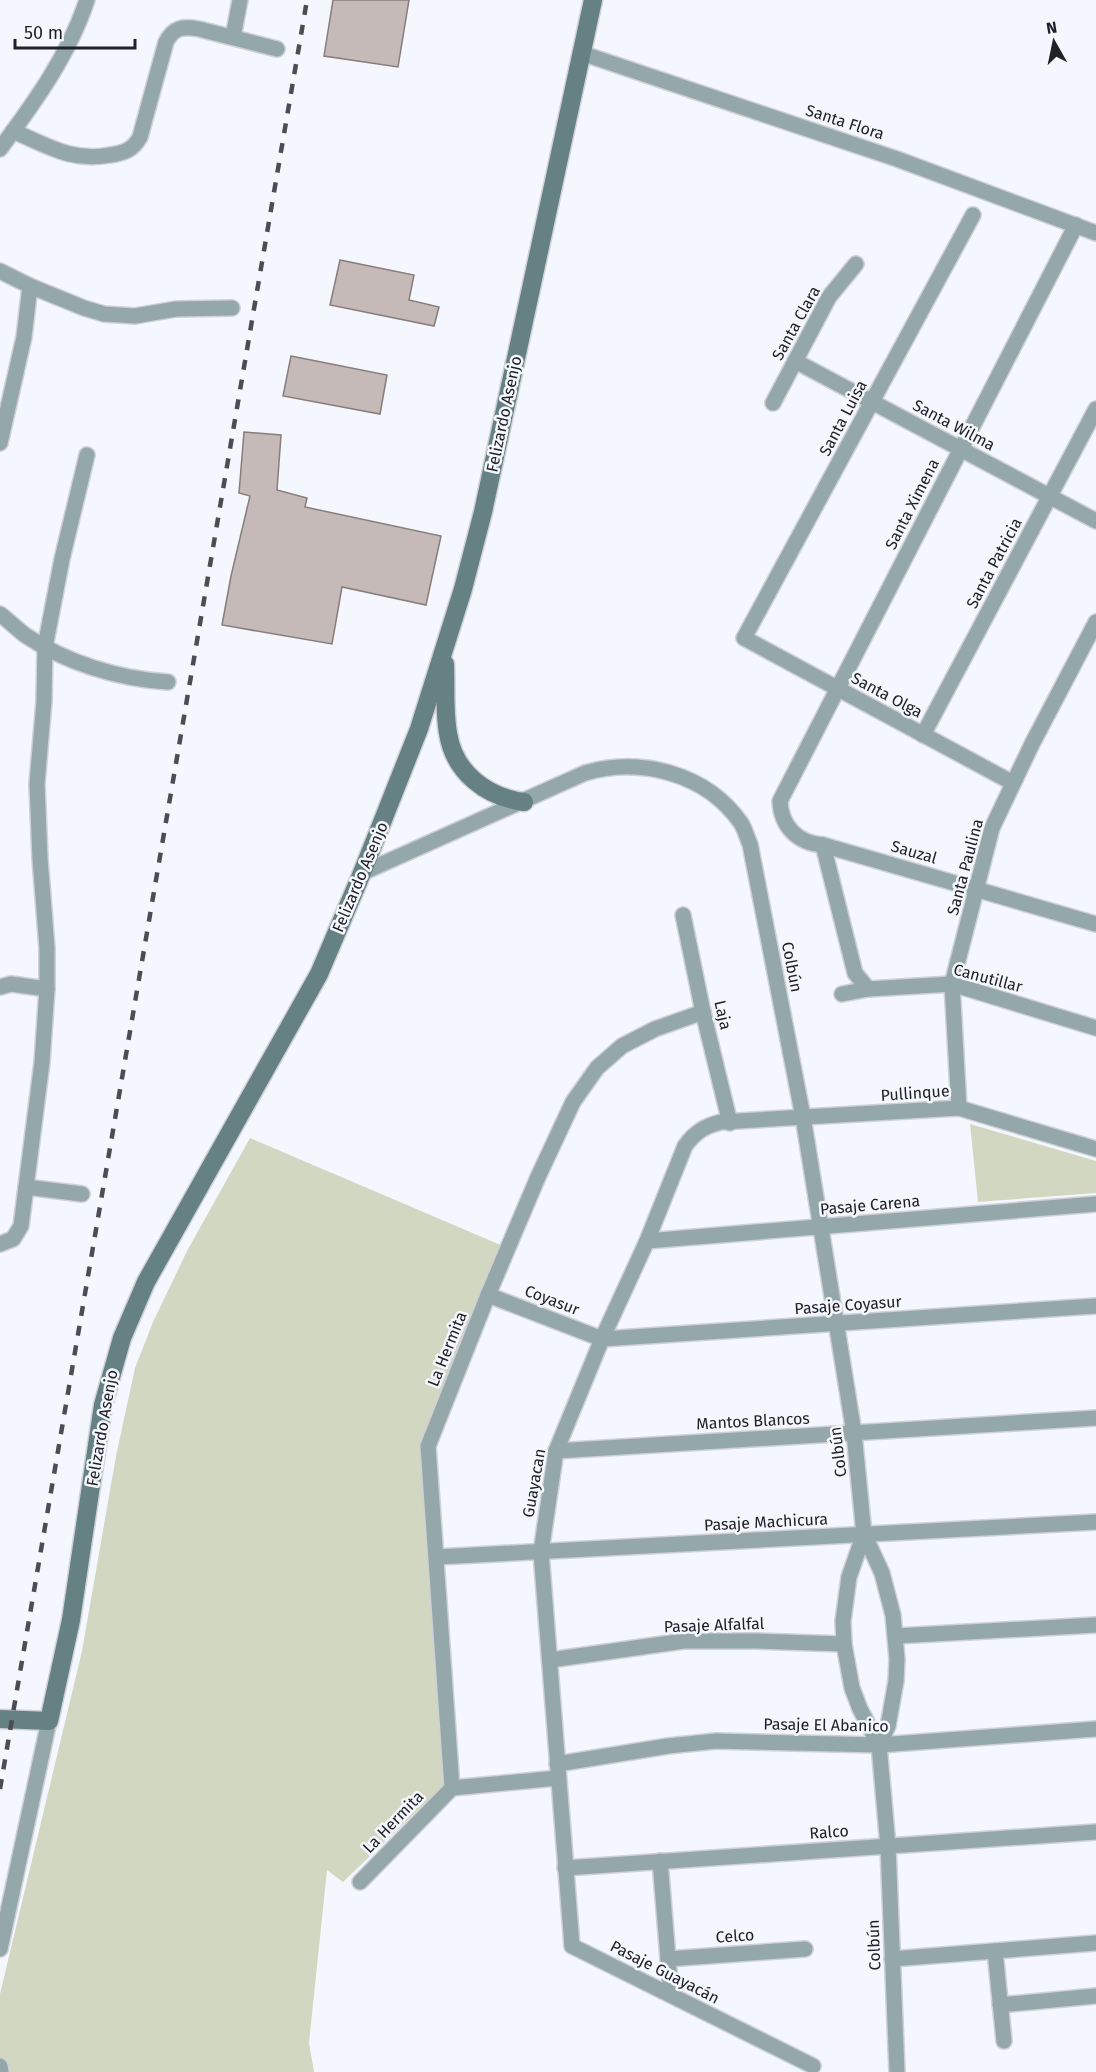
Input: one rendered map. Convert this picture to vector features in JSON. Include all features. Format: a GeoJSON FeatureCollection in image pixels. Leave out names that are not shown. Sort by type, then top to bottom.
{"type":"FeatureCollection","features":[{"type":"Feature","properties":{"kind":"street"},"geometry":{"type":"LineString","coordinates":[[0,149],[66,50],[87,0]]}},
{"type":"Feature","properties":{"kind":"street"},"geometry":{"type":"LineString","coordinates":[[233,37],[240,0]]}},
{"type":"Feature","properties":{"kind":"street","name":"Felizardo Asenjo"},"geometry":{"type":"LineString","coordinates":[[49,1721],[71,1620],[103,1405],[122,1338],[146,1282],[319,974],[363,873],[419,729],[444,650],[483,512],[593,0]]}},
{"type":"Feature","properties":{"kind":"street"},"geometry":{"type":"LineString","coordinates":[[13,130],[62,153],[78,157],[96,158],[125,153],[140,137],[166,42],[171,33],[180,27],[187,26],[277,49]]}},
{"type":"Feature","properties":{"kind":"street","name":"Santa Flora"},"geometry":{"type":"LineString","coordinates":[[581,53],[897,159],[1096,233]]}},
{"type":"Feature","properties":{"kind":"street","name":"Santa Luisa"},"geometry":{"type":"LineString","coordinates":[[744,638],[973,215]]}},
{"type":"Feature","properties":{"kind":"street","name":"Santa Ximena"},"geometry":{"type":"LineString","coordinates":[[780,801],[1076,225]]}},
{"type":"Feature","properties":{"kind":"street","name":"Santa Clara"},"geometry":{"type":"LineString","coordinates":[[773,403],[830,297],[856,264]]}},
{"type":"Feature","properties":{"kind":"street"},"geometry":{"type":"LineString","coordinates":[[0,271],[94,312],[141,315],[176,309],[232,309]]}},
{"type":"Feature","properties":{"kind":"street"},"geometry":{"type":"LineString","coordinates":[[0,443],[24,337],[30,286]]}},
{"type":"Feature","properties":{"kind":"street","name":"Santa Wilma"},"geometry":{"type":"LineString","coordinates":[[795,361],[1096,521]]}},
{"type":"Feature","properties":{"kind":"street","name":"Santa Patricia"},"geometry":{"type":"LineString","coordinates":[[923,735],[1096,409]]}},
{"type":"Feature","properties":{"kind":"street"},"geometry":{"type":"LineString","coordinates":[[0,1244],[13,1239],[19,1231],[42,1062],[47,948],[37,784],[44,701],[45,647],[62,559],[87,455]]}},
{"type":"Feature","properties":{"kind":"street"},"geometry":{"type":"LineString","coordinates":[[0,614],[25,634],[69,659],[106,671],[146,680],[168,682]]}},
{"type":"Feature","properties":{"kind":"street","name":"Santa Paulina"},"geometry":{"type":"LineString","coordinates":[[959,1108],[952,984],[992,828],[1096,622]]}},
{"type":"Feature","properties":{"kind":"street","name":"Santa Olga"},"geometry":{"type":"LineString","coordinates":[[744,638],[1013,783]]}},
{"type":"Feature","properties":{"kind":"street"},"geometry":{"type":"LineString","coordinates":[[444,650],[447,724],[451,747],[456,757],[470,777],[480,786],[504,798],[524,801]]}},
{"type":"Feature","properties":{"kind":"street","name":"Colbún"},"geometry":{"type":"LineString","coordinates":[[363,873],[585,773],[599,769],[632,766],[657,769],[681,776],[710,793],[742,825],[750,844],[803,1117],[854,1433],[864,1534],[882,1574],[893,1615],[897,1659],[893,1704],[888,1726],[879,1745]]}},
{"type":"Feature","properties":{"kind":"street","name":"Sauzal"},"geometry":{"type":"LineString","coordinates":[[780,801],[783,818],[792,832],[806,842],[1096,924]]}},
{"type":"Feature","properties":{"kind":"street"},"geometry":{"type":"LineString","coordinates":[[823,845],[855,973],[868,989]]}},
{"type":"Feature","properties":{"kind":"street","name":"Laja"},"geometry":{"type":"LineString","coordinates":[[683,915],[703,1012],[730,1123]]}},
{"type":"Feature","properties":{"kind":"street"},"geometry":{"type":"LineString","coordinates":[[0,987],[11,984],[47,989]]}},
{"type":"Feature","properties":{"kind":"street","name":"Canutillar"},"geometry":{"type":"LineString","coordinates":[[842,994],[868,989],[952,984],[1096,1028]]}},
{"type":"Feature","properties":{"kind":"street","name":"La Hermita"},"geometry":{"type":"LineString","coordinates":[[360,1882],[452,1788],[428,1446],[488,1295],[568,1113],[597,1068],[622,1046],[655,1029],[703,1012]]}},
{"type":"Feature","properties":{"kind":"street","name":"Pullinque"},"geometry":{"type":"LineString","coordinates":[[730,1123],[959,1108],[1096,1149]]}},
{"type":"Feature","properties":{"kind":"street","name":"Guayacan"},"geometry":{"type":"LineString","coordinates":[[565,1868],[541,1552],[556,1451],[602,1339],[647,1241],[685,1146],[691,1137],[706,1127],[722,1122],[730,1123]]}},
{"type":"Feature","properties":{"kind":"street"},"geometry":{"type":"LineString","coordinates":[[26,1187],[82,1194]]}},
{"type":"Feature","properties":{"kind":"street","name":"Pasaje Carena"},"geometry":{"type":"LineString","coordinates":[[647,1241],[1096,1204]]}},
{"type":"Feature","properties":{"kind":"street","name":"Coyasur"},"geometry":{"type":"LineString","coordinates":[[488,1295],[602,1339]]}},
{"type":"Feature","properties":{"kind":"street","name":"Pasaje Coyasur"},"geometry":{"type":"LineString","coordinates":[[602,1339],[1096,1306]]}},
{"type":"Feature","properties":{"kind":"street","name":"Mantos Blancos"},"geometry":{"type":"LineString","coordinates":[[556,1451],[1096,1418]]}},
{"type":"Feature","properties":{"kind":"street","name":"Pasaje Machicura"},"geometry":{"type":"LineString","coordinates":[[437,1557],[1096,1522]]}},
{"type":"Feature","properties":{"kind":"street","name":"Colbún"},"geometry":{"type":"LineString","coordinates":[[864,1534],[849,1577],[843,1622],[844,1644],[852,1688],[864,1719],[879,1745],[888,1846],[897,2072]]}},
{"type":"Feature","properties":{"kind":"street"},"geometry":{"type":"LineString","coordinates":[[896,1636],[1096,1625]]}},
{"type":"Feature","properties":{"kind":"street","name":"Pasaje Alfalfal"},"geometry":{"type":"LineString","coordinates":[[550,1660],[684,1641],[844,1644]]}},
{"type":"Feature","properties":{"kind":"street"},"geometry":{"type":"LineString","coordinates":[[0,1719],[49,1721],[0,1949]]}},
{"type":"Feature","properties":{"kind":"street","name":"Pasaje El Abanico"},"geometry":{"type":"LineString","coordinates":[[557,1771],[668,1746],[716,1741],[879,1745],[1096,1729]]}},
{"type":"Feature","properties":{"kind":"street"},"geometry":{"type":"LineString","coordinates":[[452,1788],[557,1771]]}},
{"type":"Feature","properties":{"kind":"street","name":"Ralco"},"geometry":{"type":"LineString","coordinates":[[565,1868],[1096,1832]]}},
{"type":"Feature","properties":{"kind":"street"},"geometry":{"type":"LineString","coordinates":[[660,1861],[671,1995]]}},
{"type":"Feature","properties":{"kind":"street","name":"Pasaje Guayacán"},"geometry":{"type":"LineString","coordinates":[[565,1868],[572,1946],[813,2066]]}},
{"type":"Feature","properties":{"kind":"street"},"geometry":{"type":"LineString","coordinates":[[892,1959],[1096,1944]]}},
{"type":"Feature","properties":{"kind":"street","name":"Celco"},"geometry":{"type":"LineString","coordinates":[[668,1959],[805,1949]]}},
{"type":"Feature","properties":{"kind":"street"},"geometry":{"type":"LineString","coordinates":[[995,1951],[1004,2041]]}},
{"type":"Feature","properties":{"kind":"street"},"geometry":{"type":"LineString","coordinates":[[1000,2005],[1096,1996]]}},
{"type":"Feature","properties":{"kind":"street"},"geometry":{"type":"LineString","coordinates":[[0,2066],[1,2072]]}},
{"type":"Feature","properties":{"kind":"green space"},"geometry":{"type":"Polygon","coordinates":[[[970,1124],[1096,1161],[1096,1193],[978,1202],[970,1124]]]}},
{"type":"Feature","properties":{"kind":"green space"},"geometry":{"type":"Polygon","coordinates":[[[250,1138],[503,1246],[425,1441],[444,1785],[343,1882],[327,1870],[309,2043],[314,2072],[0,2072],[0,1994],[82,1651],[116,1456],[135,1368],[153,1322],[187,1251],[250,1138]]]}},
{"type":"Feature","properties":{"kind":"building"},"geometry":{"type":"Polygon","coordinates":[[[333,0],[409,0],[398,67],[324,56],[333,0]]]}},
{"type":"Feature","properties":{"kind":"building"},"geometry":{"type":"Polygon","coordinates":[[[340,260],[414,275],[409,300],[439,307],[434,326],[330,305],[340,260]]]}},
{"type":"Feature","properties":{"kind":"building"},"geometry":{"type":"Polygon","coordinates":[[[291,356],[387,375],[380,414],[283,396],[291,356]]]}},
{"type":"Feature","properties":{"kind":"building"},"geometry":{"type":"Polygon","coordinates":[[[244,432],[281,435],[277,490],[307,498],[305,507],[441,536],[426,605],[342,587],[332,644],[222,625],[250,496],[239,493],[244,432]]]}},
{"type":"Feature","properties":{"kind":"railway"},"geometry":{"type":"LineString","coordinates":[[0,1789],[307,0]]}}]}
